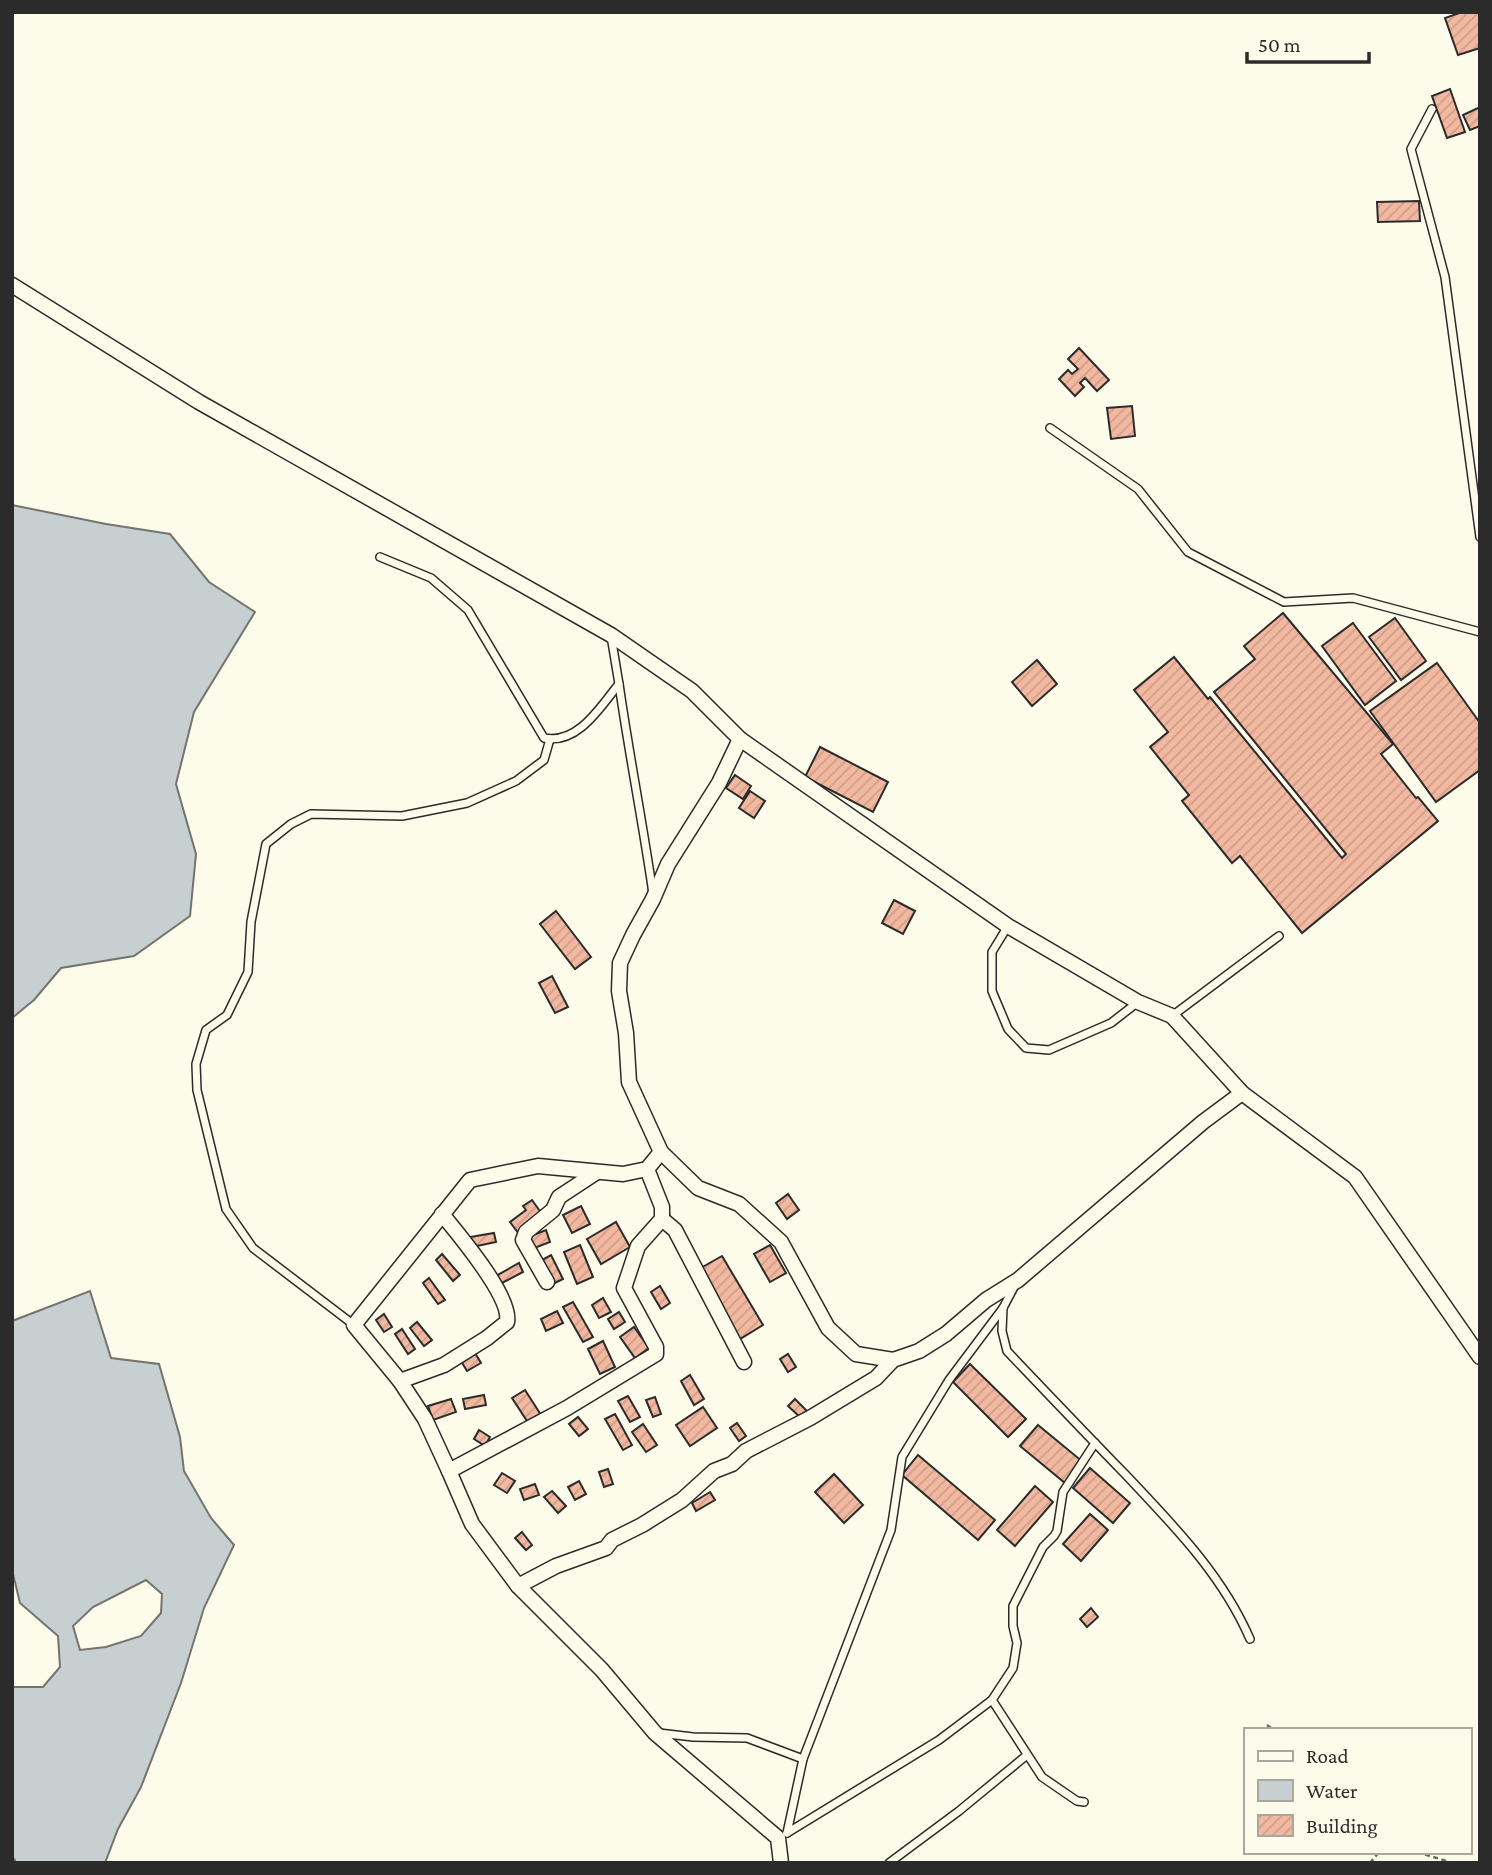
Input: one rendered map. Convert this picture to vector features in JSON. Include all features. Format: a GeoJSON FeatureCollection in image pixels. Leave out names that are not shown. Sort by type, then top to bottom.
{"type":"FeatureCollection","features":[{"type":"Feature","properties":{"kind":"street"},"geometry":{"type":"LineString","coordinates":[[12,285],[199,402],[611,635],[692,691],[740,739],[1008,926],[1138,1002],[1172,1016],[1242,1093],[1355,1177],[1480,1356]]}},
{"type":"Feature","properties":{"kind":"street"},"geometry":{"type":"LineString","coordinates":[[740,739],[719,783],[668,864],[620,963],[619,991],[626,1033],[629,1082],[661,1152],[698,1188],[739,1204],[781,1242],[828,1328],[856,1354],[893,1360]]}},
{"type":"Feature","properties":{"kind":"street"},"geometry":{"type":"LineString","coordinates":[[518,1586],[556,1566],[606,1548],[612,1540],[682,1500],[714,1471],[732,1464],[746,1451],[810,1418],[876,1378],[893,1360],[919,1351],[946,1335],[986,1300],[1018,1280],[1203,1122],[1242,1093]]}},
{"type":"Feature","properties":{"kind":"street"},"geometry":{"type":"LineString","coordinates":[[661,1152],[647,1169],[623,1174],[538,1166],[470,1180],[354,1325],[400,1381],[425,1419],[472,1524],[518,1586],[602,1670],[655,1732],[782,1836],[782,1863]]}},
{"type":"Feature","properties":{"kind":"street"},"geometry":{"type":"LineString","coordinates":[[449,1471],[567,1408],[656,1354],[656,1347],[624,1289],[638,1246],[662,1219],[662,1207],[647,1169]]}},
{"type":"Feature","properties":{"kind":"street"},"geometry":{"type":"LineString","coordinates":[[547,1282],[523,1240],[526,1233],[553,1210],[559,1197],[597,1172]]}},
{"type":"Feature","properties":{"kind":"street"},"geometry":{"type":"LineString","coordinates":[[400,1381],[444,1365],[507,1322],[509,1314],[487,1272],[442,1214]]}},
{"type":"Feature","properties":{"kind":"street"},"geometry":{"type":"LineString","coordinates":[[662,1219],[675,1230],[744,1362]]}},
{"type":"Feature","properties":{"kind":"lane"},"geometry":{"type":"LineString","coordinates":[[1432,109],[1411,149],[1446,277],[1480,537]]}},
{"type":"Feature","properties":{"kind":"lane"},"geometry":{"type":"LineString","coordinates":[[1050,428],[1138,489],[1188,552],[1284,602],[1353,598],[1480,632]]}},
{"type":"Feature","properties":{"kind":"lane"},"geometry":{"type":"LineString","coordinates":[[380,557],[431,578],[468,610],[544,738],[558,739],[569,735],[589,721],[619,684]]}},
{"type":"Feature","properties":{"kind":"lane"},"geometry":{"type":"LineString","coordinates":[[611,635],[653,899]]}},
{"type":"Feature","properties":{"kind":"lane"},"geometry":{"type":"LineString","coordinates":[[354,1325],[253,1248],[226,1209],[197,1090],[196,1064],[206,1030],[226,1015],[248,972],[251,922],[266,844],[291,824],[310,814],[402,816],[467,803],[516,781],[544,760],[550,739]]}},
{"type":"Feature","properties":{"kind":"lane"},"geometry":{"type":"LineString","coordinates":[[1008,926],[992,952],[992,991],[1009,1029],[1027,1048],[1049,1050],[1111,1023],[1138,1002]]}},
{"type":"Feature","properties":{"kind":"lane"},"geometry":{"type":"LineString","coordinates":[[1172,1016],[1279,936]]}},
{"type":"Feature","properties":{"kind":"lane"},"geometry":{"type":"LineString","coordinates":[[782,1836],[803,1759],[891,1530],[902,1457],[949,1380],[1003,1308],[1018,1280]]}},
{"type":"Feature","properties":{"kind":"lane"},"geometry":{"type":"LineString","coordinates":[[1003,1308],[1002,1331],[1007,1351],[1175,1528],[1212,1573],[1240,1617],[1250,1639]]}},
{"type":"Feature","properties":{"kind":"lane"},"geometry":{"type":"LineString","coordinates":[[782,1836],[939,1740],[992,1700],[1013,1668],[1017,1643],[1013,1626],[1013,1606],[1043,1547],[1058,1531],[1063,1492],[1095,1443]]}},
{"type":"Feature","properties":{"kind":"lane"},"geometry":{"type":"LineString","coordinates":[[992,1700],[1042,1777],[1077,1801],[1084,1802]]}},
{"type":"Feature","properties":{"kind":"lane"},"geometry":{"type":"LineString","coordinates":[[655,1732],[693,1737],[747,1738],[803,1759]]}},
{"type":"Feature","properties":{"kind":"lane"},"geometry":{"type":"LineString","coordinates":[[889,1863],[960,1811],[1027,1755]]}},
{"type":"Feature","properties":{"kind":"path"},"geometry":{"type":"LineString","coordinates":[[1267,1725],[1271,1728]]}},
{"type":"Feature","properties":{"kind":"path"},"geometry":{"type":"LineString","coordinates":[[1424,1854],[1453,1863]]}},
{"type":"Feature","properties":{"kind":"water"},"geometry":{"type":"Polygon","coordinates":[[[12,505],[170,534],[209,582],[255,612],[194,712],[176,784],[196,854],[190,916],[134,956],[61,968],[34,1000],[12,1018],[12,505]]]}},
{"type":"Feature","properties":{"kind":"water"},"geometry":{"type":"Polygon","coordinates":[[[90,1291],[111,1358],[159,1364],[180,1437],[184,1471],[211,1518],[234,1545],[204,1608],[181,1683],[141,1787],[118,1829],[105,1863],[14,1863],[12,1857],[12,1687],[43,1687],[60,1667],[58,1636],[20,1603],[12,1570],[12,1321],[90,1291]],[[146,1580],[93,1607],[73,1626],[80,1650],[106,1647],[141,1636],[161,1613],[162,1594],[146,1580]]]}},
{"type":"Feature","properties":{"kind":"building"},"geometry":{"type":"Polygon","coordinates":[[[1462,12],[1480,12],[1480,48],[1458,55],[1445,18],[1462,12]]]}},
{"type":"Feature","properties":{"kind":"building"},"geometry":{"type":"Polygon","coordinates":[[[1450,89],[1465,132],[1447,138],[1432,96],[1450,89]]]}},
{"type":"Feature","properties":{"kind":"building"},"geometry":{"type":"Polygon","coordinates":[[[1480,107],[1480,126],[1470,130],[1463,115],[1480,107]]]}},
{"type":"Feature","properties":{"kind":"building"},"geometry":{"type":"Polygon","coordinates":[[[1419,201],[1420,221],[1378,222],[1377,202],[1419,201]]]}},
{"type":"Feature","properties":{"kind":"building"},"geometry":{"type":"Polygon","coordinates":[[[1079,348],[1109,380],[1097,391],[1085,378],[1080,383],[1084,387],[1075,396],[1059,379],[1068,370],[1072,374],[1078,369],[1068,359],[1079,348]]]}},
{"type":"Feature","properties":{"kind":"building"},"geometry":{"type":"Polygon","coordinates":[[[1132,406],[1135,436],[1111,439],[1107,408],[1132,406]]]}},
{"type":"Feature","properties":{"kind":"building"},"geometry":{"type":"Polygon","coordinates":[[[1283,613],[1393,744],[1381,754],[1438,821],[1302,933],[1240,856],[1232,863],[1182,801],[1189,795],[1150,747],[1168,732],[1134,690],[1174,657],[1342,858],[1346,854],[1214,692],[1255,659],[1244,646],[1283,613]]]}},
{"type":"Feature","properties":{"kind":"building"},"geometry":{"type":"Polygon","coordinates":[[[1395,618],[1426,661],[1401,680],[1369,637],[1395,618]]]}},
{"type":"Feature","properties":{"kind":"building"},"geometry":{"type":"Polygon","coordinates":[[[1353,623],[1396,681],[1365,705],[1322,646],[1353,623]]]}},
{"type":"Feature","properties":{"kind":"building"},"geometry":{"type":"Polygon","coordinates":[[[1037,660],[1057,684],[1032,706],[1012,682],[1037,660]]]}},
{"type":"Feature","properties":{"kind":"building"},"geometry":{"type":"Polygon","coordinates":[[[1437,663],[1480,723],[1480,770],[1436,802],[1370,711],[1437,663]]]}},
{"type":"Feature","properties":{"kind":"building"},"geometry":{"type":"Polygon","coordinates":[[[820,747],[888,782],[873,812],[805,777],[820,747]]]}},
{"type":"Feature","properties":{"kind":"building"},"geometry":{"type":"Polygon","coordinates":[[[735,775],[751,786],[743,799],[726,788],[735,775]]]}},
{"type":"Feature","properties":{"kind":"building"},"geometry":{"type":"Polygon","coordinates":[[[750,791],[765,801],[754,818],[739,808],[750,791]]]}},
{"type":"Feature","properties":{"kind":"building"},"geometry":{"type":"Polygon","coordinates":[[[894,900],[915,911],[903,934],[882,923],[894,900]]]}},
{"type":"Feature","properties":{"kind":"building"},"geometry":{"type":"Polygon","coordinates":[[[556,911],[591,957],[575,969],[540,924],[556,911]]]}},
{"type":"Feature","properties":{"kind":"building"},"geometry":{"type":"Polygon","coordinates":[[[552,976],[568,1007],[555,1013],[539,983],[552,976]]]}},
{"type":"Feature","properties":{"kind":"building"},"geometry":{"type":"Polygon","coordinates":[[[788,1194],[799,1210],[787,1219],[776,1203],[788,1194]]]}},
{"type":"Feature","properties":{"kind":"building"},"geometry":{"type":"Polygon","coordinates":[[[532,1200],[542,1214],[519,1234],[510,1222],[526,1210],[523,1206],[532,1200]]]}},
{"type":"Feature","properties":{"kind":"building"},"geometry":{"type":"Polygon","coordinates":[[[581,1206],[590,1224],[572,1233],[563,1215],[581,1206]]]}},
{"type":"Feature","properties":{"kind":"building"},"geometry":{"type":"Polygon","coordinates":[[[616,1222],[630,1247],[601,1264],[587,1239],[616,1222]]]}},
{"type":"Feature","properties":{"kind":"building"},"geometry":{"type":"Polygon","coordinates":[[[546,1230],[550,1242],[532,1249],[528,1237],[546,1230]]]}},
{"type":"Feature","properties":{"kind":"building"},"geometry":{"type":"Polygon","coordinates":[[[494,1233],[496,1242],[472,1247],[470,1237],[494,1233]]]}},
{"type":"Feature","properties":{"kind":"building"},"geometry":{"type":"Polygon","coordinates":[[[580,1245],[593,1277],[577,1284],[564,1252],[580,1245]]]}},
{"type":"Feature","properties":{"kind":"building"},"geometry":{"type":"Polygon","coordinates":[[[770,1245],[786,1273],[770,1282],[754,1254],[770,1245]]]}},
{"type":"Feature","properties":{"kind":"building"},"geometry":{"type":"Polygon","coordinates":[[[442,1254],[460,1275],[453,1281],[436,1260],[442,1254]]]}},
{"type":"Feature","properties":{"kind":"building"},"geometry":{"type":"Polygon","coordinates":[[[551,1255],[563,1279],[551,1285],[540,1261],[551,1255]]]}},
{"type":"Feature","properties":{"kind":"building"},"geometry":{"type":"Polygon","coordinates":[[[722,1256],[763,1325],[740,1339],[699,1269],[722,1256]]]}},
{"type":"Feature","properties":{"kind":"building"},"geometry":{"type":"Polygon","coordinates":[[[519,1263],[523,1272],[500,1284],[496,1276],[519,1263]]]}},
{"type":"Feature","properties":{"kind":"building"},"geometry":{"type":"Polygon","coordinates":[[[429,1278],[445,1300],[438,1304],[423,1283],[429,1278]]]}},
{"type":"Feature","properties":{"kind":"building"},"geometry":{"type":"Polygon","coordinates":[[[660,1286],[670,1303],[661,1309],[651,1292],[660,1286]]]}},
{"type":"Feature","properties":{"kind":"building"},"geometry":{"type":"Polygon","coordinates":[[[603,1298],[611,1312],[599,1318],[592,1305],[603,1298]]]}},
{"type":"Feature","properties":{"kind":"building"},"geometry":{"type":"Polygon","coordinates":[[[573,1302],[593,1337],[583,1342],[563,1307],[573,1302]]]}},
{"type":"Feature","properties":{"kind":"building"},"geometry":{"type":"Polygon","coordinates":[[[557,1311],[563,1323],[546,1331],[541,1319],[557,1311]]]}},
{"type":"Feature","properties":{"kind":"building"},"geometry":{"type":"Polygon","coordinates":[[[619,1312],[625,1322],[614,1329],[608,1319],[619,1312]]]}},
{"type":"Feature","properties":{"kind":"building"},"geometry":{"type":"Polygon","coordinates":[[[384,1314],[392,1327],[384,1332],[376,1320],[384,1314]]]}},
{"type":"Feature","properties":{"kind":"building"},"geometry":{"type":"Polygon","coordinates":[[[417,1322],[432,1340],[424,1346],[410,1328],[417,1322]]]}},
{"type":"Feature","properties":{"kind":"building"},"geometry":{"type":"Polygon","coordinates":[[[634,1327],[649,1348],[635,1358],[620,1337],[634,1327]]]}},
{"type":"Feature","properties":{"kind":"building"},"geometry":{"type":"Polygon","coordinates":[[[402,1329],[415,1349],[408,1354],[395,1334],[402,1329]]]}},
{"type":"Feature","properties":{"kind":"building"},"geometry":{"type":"Polygon","coordinates":[[[603,1341],[615,1367],[600,1374],[588,1349],[603,1341]]]}},
{"type":"Feature","properties":{"kind":"building"},"geometry":{"type":"Polygon","coordinates":[[[475,1353],[481,1363],[467,1371],[461,1361],[475,1353]]]}},
{"type":"Feature","properties":{"kind":"building"},"geometry":{"type":"Polygon","coordinates":[[[788,1354],[796,1367],[788,1372],[780,1359],[788,1354]]]}},
{"type":"Feature","properties":{"kind":"building"},"geometry":{"type":"Polygon","coordinates":[[[970,1364],[1026,1419],[1008,1437],[953,1382],[970,1364]]]}},
{"type":"Feature","properties":{"kind":"building"},"geometry":{"type":"Polygon","coordinates":[[[690,1375],[704,1399],[694,1405],[681,1381],[690,1375]]]}},
{"type":"Feature","properties":{"kind":"building"},"geometry":{"type":"Polygon","coordinates":[[[525,1390],[541,1415],[529,1424],[512,1398],[525,1390]]]}},
{"type":"Feature","properties":{"kind":"building"},"geometry":{"type":"Polygon","coordinates":[[[484,1395],[486,1405],[465,1409],[463,1399],[484,1395]]]}},
{"type":"Feature","properties":{"kind":"building"},"geometry":{"type":"Polygon","coordinates":[[[628,1396],[640,1417],[630,1422],[618,1401],[628,1396]]]}},
{"type":"Feature","properties":{"kind":"building"},"geometry":{"type":"Polygon","coordinates":[[[655,1397],[661,1414],[653,1417],[646,1400],[655,1397]]]}},
{"type":"Feature","properties":{"kind":"building"},"geometry":{"type":"Polygon","coordinates":[[[451,1399],[456,1412],[433,1420],[428,1406],[451,1399]]]}},
{"type":"Feature","properties":{"kind":"building"},"geometry":{"type":"Polygon","coordinates":[[[795,1399],[807,1411],[801,1418],[788,1406],[795,1399]]]}},
{"type":"Feature","properties":{"kind":"building"},"geometry":{"type":"Polygon","coordinates":[[[703,1407],[717,1428],[690,1446],[676,1425],[703,1407]]]}},
{"type":"Feature","properties":{"kind":"building"},"geometry":{"type":"Polygon","coordinates":[[[615,1414],[632,1445],[623,1450],[605,1419],[615,1414]]]}},
{"type":"Feature","properties":{"kind":"building"},"geometry":{"type":"Polygon","coordinates":[[[578,1417],[588,1429],[579,1436],[569,1424],[578,1417]]]}},
{"type":"Feature","properties":{"kind":"building"},"geometry":{"type":"Polygon","coordinates":[[[737,1423],[746,1436],[739,1441],[730,1428],[737,1423]]]}},
{"type":"Feature","properties":{"kind":"building"},"geometry":{"type":"Polygon","coordinates":[[[643,1424],[657,1445],[646,1452],[632,1432],[643,1424]]]}},
{"type":"Feature","properties":{"kind":"building"},"geometry":{"type":"Polygon","coordinates":[[[1038,1425],[1083,1462],[1065,1483],[1020,1446],[1038,1425]]]}},
{"type":"Feature","properties":{"kind":"building"},"geometry":{"type":"Polygon","coordinates":[[[479,1430],[490,1437],[485,1446],[474,1439],[479,1430]]]}},
{"type":"Feature","properties":{"kind":"building"},"geometry":{"type":"Polygon","coordinates":[[[918,1455],[995,1520],[978,1540],[902,1475],[918,1455]]]}},
{"type":"Feature","properties":{"kind":"building"},"geometry":{"type":"Polygon","coordinates":[[[1090,1468],[1130,1503],[1113,1523],[1073,1488],[1090,1468]]]}},
{"type":"Feature","properties":{"kind":"building"},"geometry":{"type":"Polygon","coordinates":[[[608,1469],[613,1484],[604,1487],[599,1472],[608,1469]]]}},
{"type":"Feature","properties":{"kind":"building"},"geometry":{"type":"Polygon","coordinates":[[[502,1473],[515,1481],[507,1493],[494,1485],[502,1473]]]}},
{"type":"Feature","properties":{"kind":"building"},"geometry":{"type":"Polygon","coordinates":[[[834,1474],[863,1505],[844,1523],[815,1492],[834,1474]]]}},
{"type":"Feature","properties":{"kind":"building"},"geometry":{"type":"Polygon","coordinates":[[[579,1481],[586,1494],[575,1500],[568,1487],[579,1481]]]}},
{"type":"Feature","properties":{"kind":"building"},"geometry":{"type":"Polygon","coordinates":[[[535,1484],[539,1495],[524,1500],[520,1489],[535,1484]]]}},
{"type":"Feature","properties":{"kind":"building"},"geometry":{"type":"Polygon","coordinates":[[[1035,1486],[1053,1502],[1015,1546],[997,1530],[1035,1486]]]}},
{"type":"Feature","properties":{"kind":"building"},"geometry":{"type":"Polygon","coordinates":[[[552,1491],[566,1506],[558,1513],[544,1497],[552,1491]]]}},
{"type":"Feature","properties":{"kind":"building"},"geometry":{"type":"Polygon","coordinates":[[[710,1492],[715,1500],[696,1511],[692,1503],[710,1492]]]}},
{"type":"Feature","properties":{"kind":"building"},"geometry":{"type":"Polygon","coordinates":[[[1090,1514],[1108,1530],[1081,1561],[1063,1544],[1090,1514]]]}},
{"type":"Feature","properties":{"kind":"building"},"geometry":{"type":"Polygon","coordinates":[[[522,1532],[532,1545],[526,1550],[515,1538],[522,1532]]]}},
{"type":"Feature","properties":{"kind":"building"},"geometry":{"type":"Polygon","coordinates":[[[1091,1608],[1098,1617],[1087,1627],[1080,1619],[1091,1608]]]}}]}
